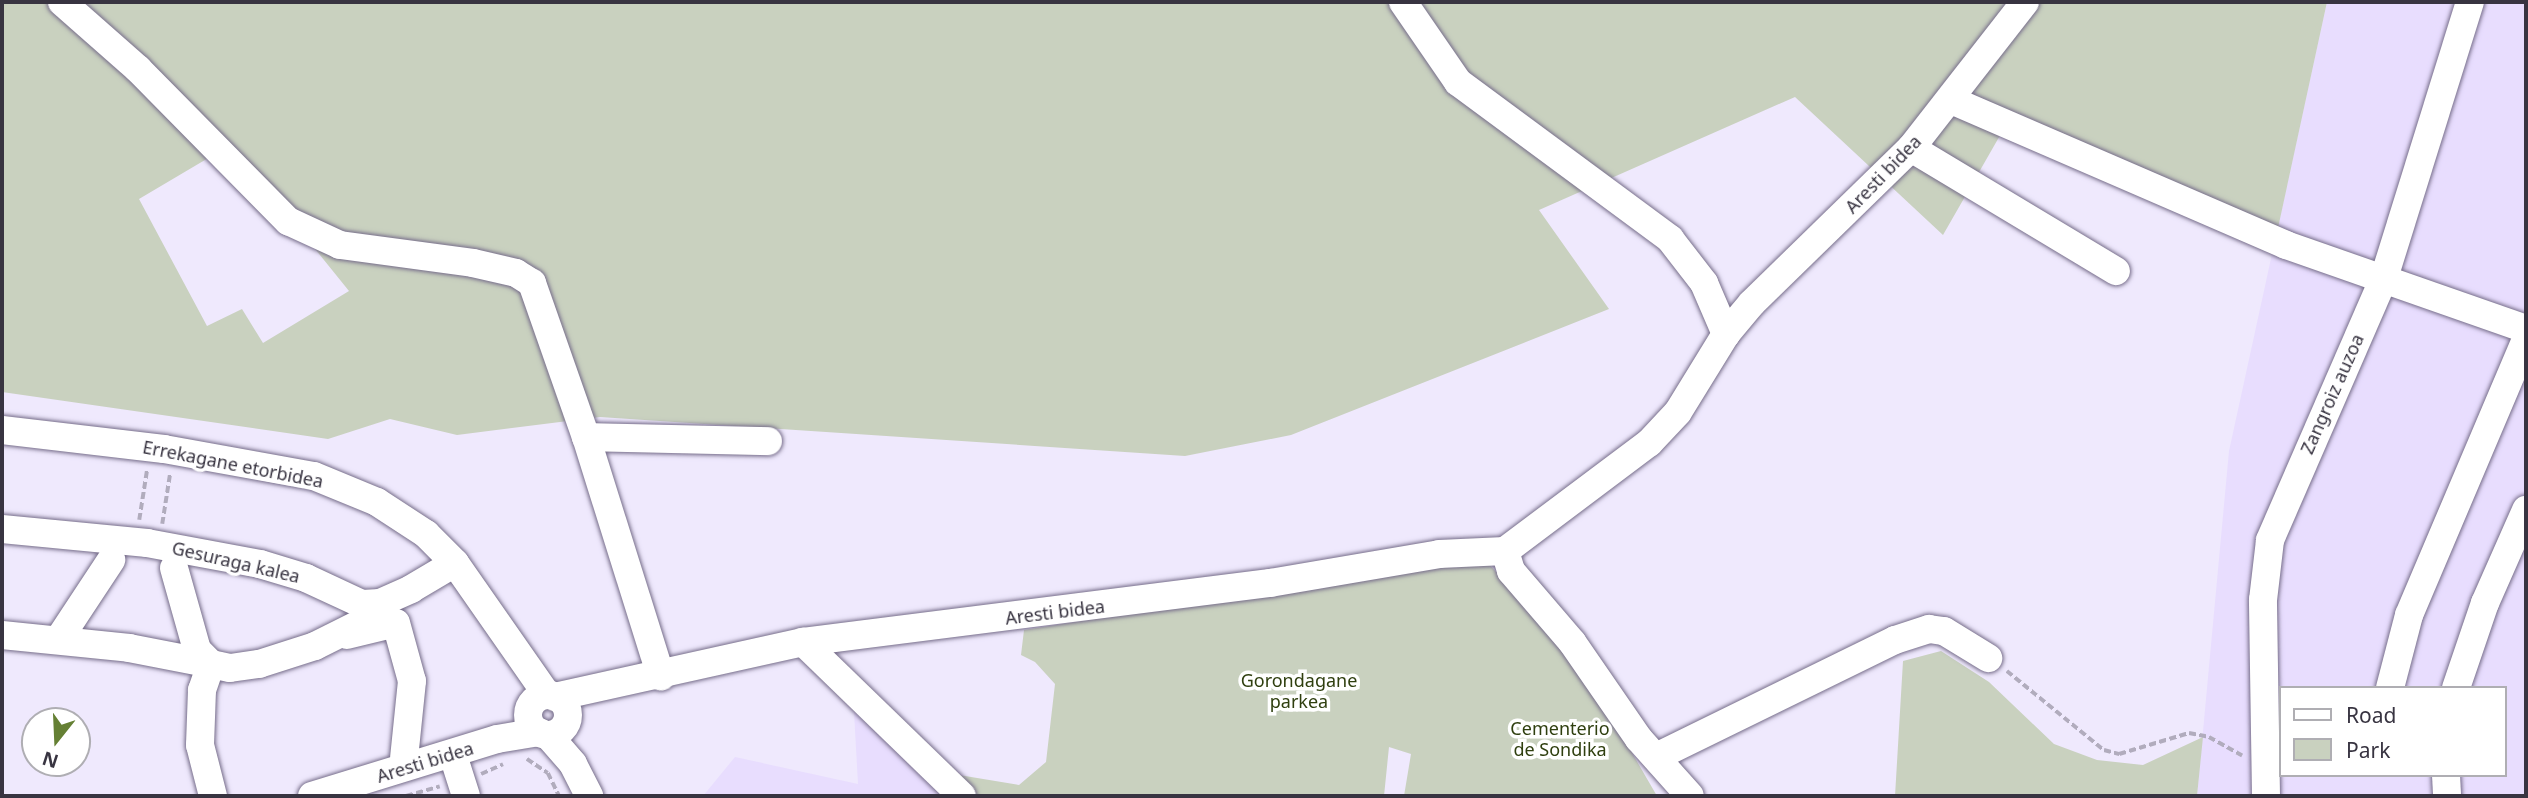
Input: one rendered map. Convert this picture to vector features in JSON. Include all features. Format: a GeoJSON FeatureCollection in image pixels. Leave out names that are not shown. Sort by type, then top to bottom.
{"type":"FeatureCollection","features":[{"type":"Feature","properties":{"kind":"street"},"geometry":{"type":"LineString","coordinates":[[62,2],[181,111],[288,221],[340,246],[472,263],[516,273],[532,283],[586,437],[661,677]]}},
{"type":"Feature","properties":{"kind":"street"},"geometry":{"type":"LineString","coordinates":[[1403,2],[1458,82],[1670,239],[1704,283],[1726,334]]}},
{"type":"Feature","properties":{"kind":"street","name":"Aresti bidea"},"geometry":{"type":"LineString","coordinates":[[312,796],[459,777],[503,750],[548,714],[607,689],[803,642],[1270,583],[1439,554],[1505,551],[1649,443],[1701,379],[1726,334],[1912,148],[2025,2]]}},
{"type":"Feature","properties":{"kind":"street","name":"Zangroiz auzoa"},"geometry":{"type":"LineString","coordinates":[[2266,796],[2273,757],[2263,600],[2270,540],[2384,278],[2470,2]]}},
{"type":"Feature","properties":{"kind":"street"},"geometry":{"type":"LineString","coordinates":[[1951,100],[2286,245],[2526,329]]}},
{"type":"Feature","properties":{"kind":"street"},"geometry":{"type":"LineString","coordinates":[[1912,148],[2116,271]]}},
{"type":"Feature","properties":{"kind":"street"},"geometry":{"type":"LineString","coordinates":[[2391,686],[2409,615],[2526,340]]}},
{"type":"Feature","properties":{"kind":"street","name":"Errekagane etorbidea"},"geometry":{"type":"LineString","coordinates":[[2,430],[164,449],[314,476],[377,502],[426,534],[475,586],[548,714]]}},
{"type":"Feature","properties":{"kind":"street"},"geometry":{"type":"LineString","coordinates":[[586,437],[768,441]]}},
{"type":"Feature","properties":{"kind":"street"},"geometry":{"type":"LineString","coordinates":[[2457,686],[2485,603],[2526,510]]}},
{"type":"Feature","properties":{"kind":"street","name":"Gesuraga kalea"},"geometry":{"type":"LineString","coordinates":[[2,529],[148,543],[260,564],[306,578],[362,604],[401,594],[455,563]]}},
{"type":"Feature","properties":{"kind":"street"},"geometry":{"type":"LineString","coordinates":[[1505,551],[1511,571],[1572,642],[1656,757],[1690,796]]}},
{"type":"Feature","properties":{"kind":"street"},"geometry":{"type":"LineString","coordinates":[[59,639],[111,560]]}},
{"type":"Feature","properties":{"kind":"street"},"geometry":{"type":"LineString","coordinates":[[174,568],[197,650],[211,664]]}},
{"type":"Feature","properties":{"kind":"street"},"geometry":{"type":"LineString","coordinates":[[2,635],[59,639],[230,668],[258,664],[353,628],[354,636],[396,623],[412,681],[404,758]]}},
{"type":"Feature","properties":{"kind":"street"},"geometry":{"type":"LineString","coordinates":[[1656,757],[1895,640],[1929,629],[1944,631],[1988,658]]}},
{"type":"Feature","properties":{"kind":"street"},"geometry":{"type":"LineString","coordinates":[[803,642],[962,796]]}},
{"type":"Feature","properties":{"kind":"street"},"geometry":{"type":"LineString","coordinates":[[211,664],[202,690],[200,745],[213,796]]}},
{"type":"Feature","properties":{"kind":"street"},"geometry":{"type":"LineString","coordinates":[[548,714],[589,796]]}},
{"type":"Feature","properties":{"kind":"street"},"geometry":{"type":"LineString","coordinates":[[2446,777],[2447,796]]}},
{"type":"Feature","properties":{"kind":"path"},"geometry":{"type":"LineString","coordinates":[[138,531],[148,460]]}},
{"type":"Feature","properties":{"kind":"path"},"geometry":{"type":"LineString","coordinates":[[161,535],[171,464]]}},
{"type":"Feature","properties":{"kind":"path"},"geometry":{"type":"LineString","coordinates":[[1988,658],[2069,717],[2104,750],[2119,754],[2189,733],[2209,737],[2246,759],[2273,757]]}},
{"type":"Feature","properties":{"kind":"path"},"geometry":{"type":"LineString","coordinates":[[406,796],[459,777],[503,750]]}},
{"type":"Feature","properties":{"kind":"path"},"geometry":{"type":"LineString","coordinates":[[519,758],[538,764],[559,796]]}},
{"type":"Feature","properties":{"kind":"shaded area"},"geometry":{"type":"Polygon","coordinates":[[[2327,2],[2526,2],[2526,796],[2197,796],[2229,451],[2327,2]]]}},
{"type":"Feature","properties":{"kind":"shaded area"},"geometry":{"type":"Polygon","coordinates":[[[854,712],[948,796],[703,796],[735,757],[858,784],[854,712]]]}},
{"type":"Feature","properties":{"kind":"green space"},"geometry":{"type":"Polygon","coordinates":[[[2,2],[2327,2],[2278,228],[2010,118],[1943,235],[1795,97],[1539,210],[1609,309],[1291,435],[1185,456],[600,417],[457,435],[390,419],[328,439],[2,392],[2,2]],[[210,157],[139,199],[207,326],[242,309],[263,343],[349,291],[307,239],[210,157]]]}},
{"type":"Feature","properties":{"kind":"green space","name":"Gorondagane parkea"},"geometry":{"type":"Polygon","coordinates":[[[1483,558],[1577,658],[1657,796],[1404,796],[1411,754],[1389,747],[1384,796],[975,796],[953,774],[1019,785],[1046,762],[1055,684],[1035,662],[1021,655],[1024,630],[1483,558]]]}},
{"type":"Feature","properties":{"kind":"green space"},"geometry":{"type":"Polygon","coordinates":[[[1941,651],[1989,682],[2054,744],[2097,760],[2143,765],[2203,737],[2197,796],[1895,796],[1903,661],[1941,651]]]}},
{"type":"Feature","properties":{"kind":"park label","name":"Cementerio de Sondika"},"geometry":{"type":"Point","coordinates":[1560,739]}}]}
